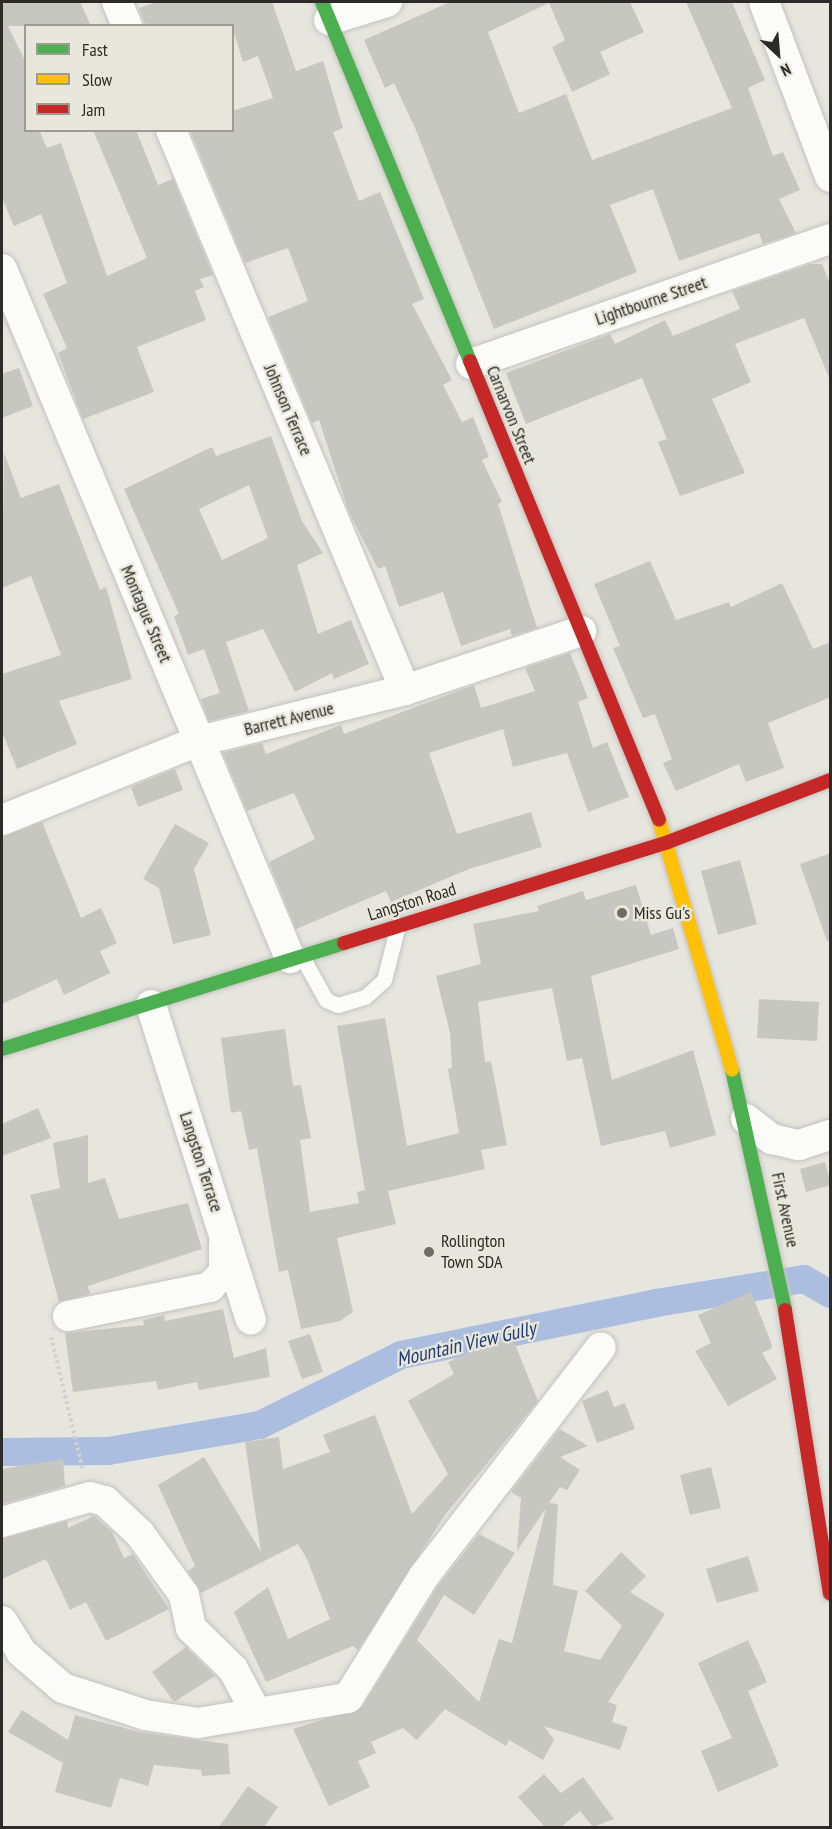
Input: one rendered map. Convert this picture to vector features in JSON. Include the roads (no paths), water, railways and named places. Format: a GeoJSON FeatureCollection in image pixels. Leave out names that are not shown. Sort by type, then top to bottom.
{"type":"FeatureCollection","features":[{"type":"Feature","properties":{"kind":"street"},"geometry":{"type":"LineString","coordinates":[[117,2],[126,24]]}},
{"type":"Feature","properties":{"kind":"street"},"geometry":{"type":"LineString","coordinates":[[325,11],[387,2]]}},
{"type":"Feature","properties":{"kind":"street"},"geometry":{"type":"LineString","coordinates":[[764,2],[831,177]]}},
{"type":"Feature","properties":{"kind":"street","name":"Carnarvon Street"},"geometry":{"type":"LineString","coordinates":[[325,11],[668,842]]}},
{"type":"Feature","properties":{"kind":"street","name":"Johnson Terrace"},"geometry":{"type":"LineString","coordinates":[[172,132],[405,690]]}},
{"type":"Feature","properties":{"kind":"street","name":"Lightbourne Street"},"geometry":{"type":"LineString","coordinates":[[471,364],[831,239]]}},
{"type":"Feature","properties":{"kind":"street","name":"Montague Street"},"geometry":{"type":"LineString","coordinates":[[2,269],[199,741],[295,956]]}},
{"type":"Feature","properties":{"kind":"street","name":"Barrett Avenue"},"geometry":{"type":"LineString","coordinates":[[5,811],[199,741],[405,690],[581,631]]}},
{"type":"Feature","properties":{"kind":"street","name":"Langston Road"},"geometry":{"type":"LineString","coordinates":[[2,1049],[151,1005],[295,956],[668,842],[831,780]]}},
{"type":"Feature","properties":{"kind":"street","name":"First Avenue"},"geometry":{"type":"LineString","coordinates":[[668,842],[746,1119],[780,1271],[831,1593]]}},
{"type":"Feature","properties":{"kind":"street","name":"Langston Terrace"},"geometry":{"type":"LineString","coordinates":[[151,1005],[251,1320]]}},
{"type":"Feature","properties":{"kind":"street"},"geometry":{"type":"LineString","coordinates":[[746,1119],[772,1139],[799,1145],[831,1135]]}},
{"type":"Feature","properties":{"kind":"street"},"geometry":{"type":"LineString","coordinates":[[68,1316],[210,1287],[224,1272],[224,1234]]}},
{"type":"Feature","properties":{"kind":"street"},"geometry":{"type":"LineString","coordinates":[[2,1621],[21,1652],[63,1688],[156,1717],[198,1723],[348,1698],[424,1576],[601,1347]]}},
{"type":"Feature","properties":{"kind":"street"},"geometry":{"type":"LineString","coordinates":[[2,1522],[90,1497],[105,1501],[140,1534],[184,1596],[191,1628],[233,1669],[250,1701],[244,1715]]}},
{"type":"Feature","properties":{"kind":"lane"},"geometry":{"type":"LineString","coordinates":[[295,956],[326,1000],[338,1005],[357,999],[384,980],[398,925]]}},
{"type":"Feature","properties":{"kind":"waterway","name":"Mountain View Gully"},"geometry":{"type":"LineString","coordinates":[[2,1452],[108,1451],[260,1425],[401,1355],[656,1303],[804,1279],[830,1294]]}},
{"type":"Feature","properties":{"kind":"place","name":"Miss Gu's"},"geometry":{"type":"Point","coordinates":[622,913]}},
{"type":"Feature","properties":{"kind":"place","name":"Rollington Town SDA"},"geometry":{"type":"Point","coordinates":[429,1252]}}]}
